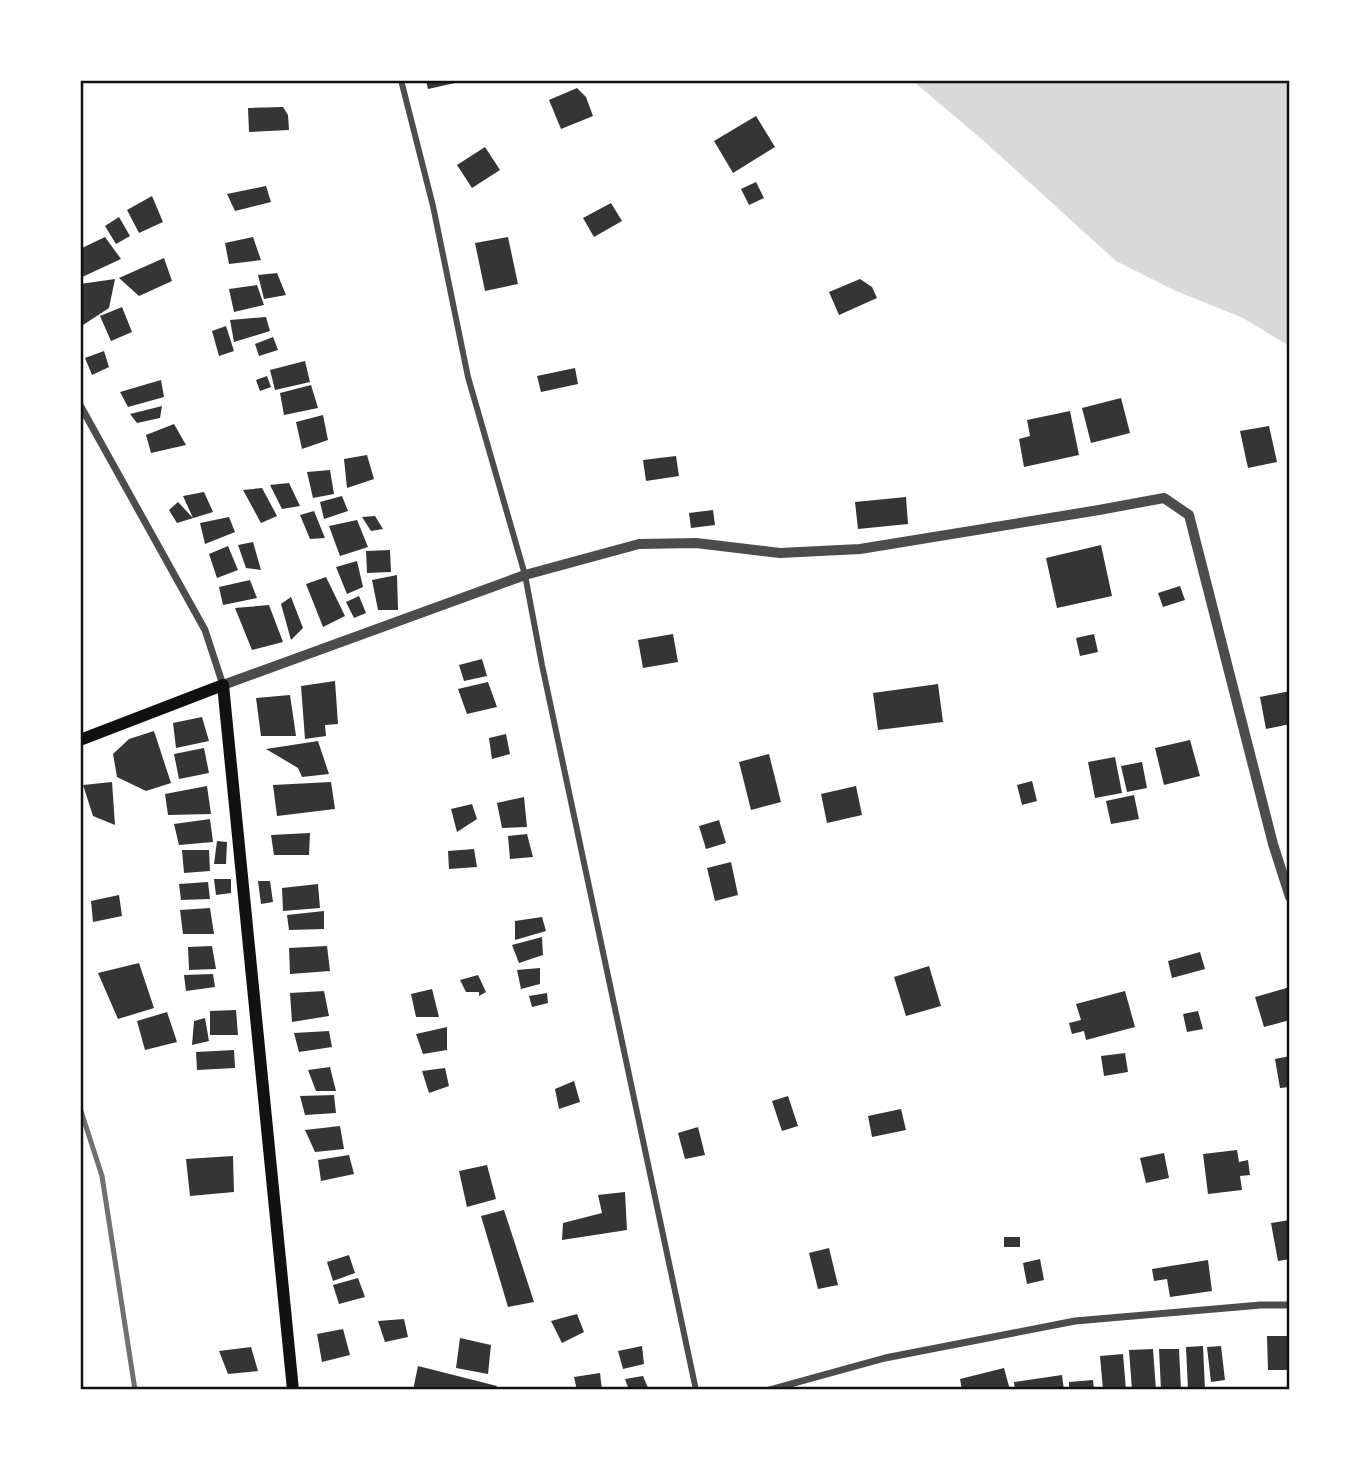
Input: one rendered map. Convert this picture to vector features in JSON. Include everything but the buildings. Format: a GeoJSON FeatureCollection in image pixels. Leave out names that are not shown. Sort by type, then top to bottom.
{"type":"FeatureCollection","features":[{"type":"Feature","properties":{"kind":"main road"},"geometry":{"type":"LineString","coordinates":[[80,740],[223,685],[293,1390]]}},
{"type":"Feature","properties":{"kind":"street"},"geometry":{"type":"LineString","coordinates":[[401,80],[433,205],[468,377],[525,575],[696,1390]]}},
{"type":"Feature","properties":{"kind":"street"},"geometry":{"type":"LineString","coordinates":[[80,405],[205,630],[223,685],[525,575],[639,544],[696,543],[780,553],[860,550],[1164,498],[1189,515],[1273,844],[1290,897]]}},
{"type":"Feature","properties":{"kind":"street"},"geometry":{"type":"LineString","coordinates":[[769,1390],[886,1358],[1075,1321],[1261,1305],[1290,1305]]}},
{"type":"Feature","properties":{"kind":"shaded area"},"geometry":{"type":"Polygon","coordinates":[[[913,81],[1289,81],[1289,346],[1243,318],[1176,291],[1116,261],[985,142],[913,81]]]}},
{"type":"Feature","properties":{"kind":"railway"},"geometry":{"type":"LineString","coordinates":[[80,1108],[102,1176],[135,1390]]}}]}
